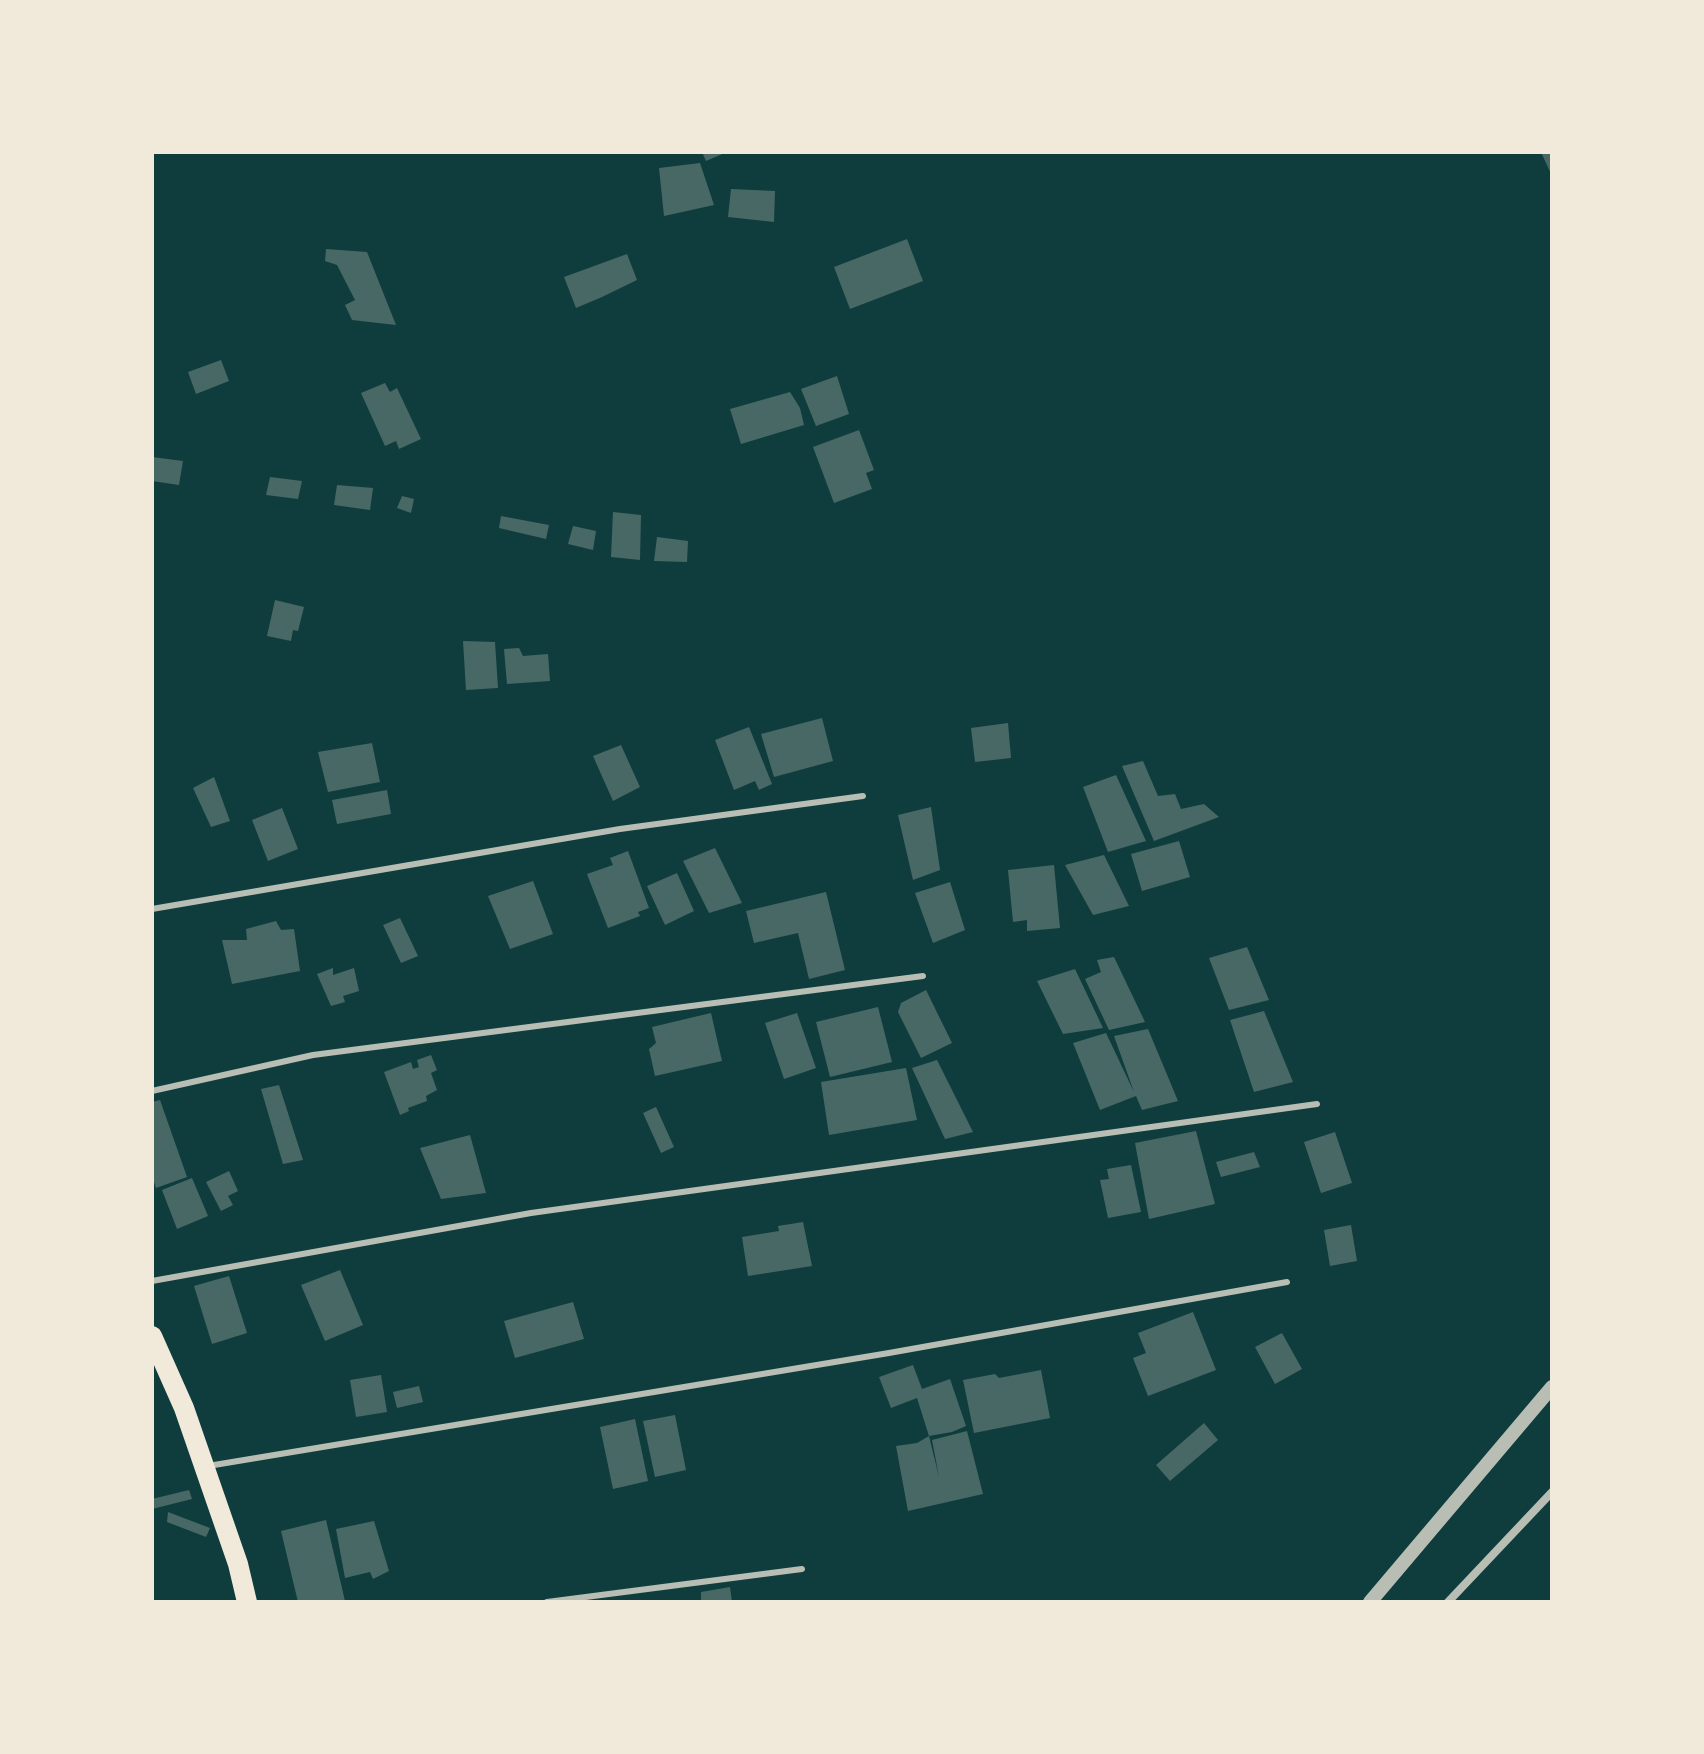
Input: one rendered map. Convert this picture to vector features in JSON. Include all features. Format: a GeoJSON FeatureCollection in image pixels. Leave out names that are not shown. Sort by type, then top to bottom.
{"type":"FeatureCollection","features":[{"type":"Feature","properties":{"kind":"main road"},"geometry":{"type":"LineString","coordinates":[[152,1336],[184,1408],[238,1564],[247,1602]]}},
{"type":"Feature","properties":{"kind":"street"},"geometry":{"type":"LineString","coordinates":[[1370,1602],[1549,1392]]}},
{"type":"Feature","properties":{"kind":"street"},"geometry":{"type":"LineString","coordinates":[[1448,1602],[1552,1492]]}},
{"type":"Feature","properties":{"kind":"lane"},"geometry":{"type":"LineString","coordinates":[[152,909],[620,829],[863,796]]}},
{"type":"Feature","properties":{"kind":"lane"},"geometry":{"type":"LineString","coordinates":[[152,1091],[313,1055],[923,976]]}},
{"type":"Feature","properties":{"kind":"lane"},"geometry":{"type":"LineString","coordinates":[[152,1281],[531,1213],[1317,1104]]}},
{"type":"Feature","properties":{"kind":"lane"},"geometry":{"type":"LineString","coordinates":[[204,1467],[889,1353],[1287,1282]]}},
{"type":"Feature","properties":{"kind":"lane"},"geometry":{"type":"LineString","coordinates":[[547,1602],[802,1569]]}},
{"type":"Feature","properties":{"kind":"building"},"geometry":{"type":"Polygon","coordinates":[[[702,152],[727,152],[706,161],[702,152]]]}},
{"type":"Feature","properties":{"kind":"building"},"geometry":{"type":"Polygon","coordinates":[[[1541,152],[1552,152],[1552,176],[1541,152]]]}},
{"type":"Feature","properties":{"kind":"building"},"geometry":{"type":"Polygon","coordinates":[[[700,163],[714,205],[664,216],[659,168],[700,163]]]}},
{"type":"Feature","properties":{"kind":"building"},"geometry":{"type":"Polygon","coordinates":[[[731,189],[775,191],[774,222],[728,217],[731,189]]]}},
{"type":"Feature","properties":{"kind":"building"},"geometry":{"type":"Polygon","coordinates":[[[907,239],[923,281],[850,309],[834,267],[907,239]]]}},
{"type":"Feature","properties":{"kind":"building"},"geometry":{"type":"Polygon","coordinates":[[[326,249],[367,252],[396,325],[352,320],[345,305],[355,300],[337,265],[325,261],[326,249]]]}},
{"type":"Feature","properties":{"kind":"building"},"geometry":{"type":"Polygon","coordinates":[[[627,254],[637,280],[576,308],[564,277],[627,254]]]}},
{"type":"Feature","properties":{"kind":"building"},"geometry":{"type":"Polygon","coordinates":[[[221,360],[229,381],[196,394],[188,372],[221,360]]]}},
{"type":"Feature","properties":{"kind":"building"},"geometry":{"type":"Polygon","coordinates":[[[837,376],[849,414],[816,426],[801,389],[837,376]]]}},
{"type":"Feature","properties":{"kind":"building"},"geometry":{"type":"Polygon","coordinates":[[[385,383],[390,392],[397,388],[421,439],[399,449],[396,441],[385,446],[361,393],[385,383]]]}},
{"type":"Feature","properties":{"kind":"building"},"geometry":{"type":"Polygon","coordinates":[[[790,392],[800,408],[804,425],[741,444],[730,409],[790,392]]]}},
{"type":"Feature","properties":{"kind":"building"},"geometry":{"type":"Polygon","coordinates":[[[859,430],[874,470],[866,473],[872,489],[834,503],[813,447],[859,430]]]}},
{"type":"Feature","properties":{"kind":"building"},"geometry":{"type":"Polygon","coordinates":[[[152,457],[183,461],[179,485],[152,481],[152,457]]]}},
{"type":"Feature","properties":{"kind":"building"},"geometry":{"type":"Polygon","coordinates":[[[270,477],[302,481],[298,499],[266,495],[270,477]]]}},
{"type":"Feature","properties":{"kind":"building"},"geometry":{"type":"Polygon","coordinates":[[[337,485],[373,488],[370,510],[334,505],[337,485]]]}},
{"type":"Feature","properties":{"kind":"building"},"geometry":{"type":"Polygon","coordinates":[[[402,496],[414,499],[411,513],[397,508],[402,496]]]}},
{"type":"Feature","properties":{"kind":"building"},"geometry":{"type":"Polygon","coordinates":[[[613,512],[641,515],[640,560],[611,557],[613,512]]]}},
{"type":"Feature","properties":{"kind":"building"},"geometry":{"type":"Polygon","coordinates":[[[501,516],[549,525],[546,539],[499,528],[501,516]]]}},
{"type":"Feature","properties":{"kind":"building"},"geometry":{"type":"Polygon","coordinates":[[[573,526],[596,531],[593,550],[568,544],[573,526]]]}},
{"type":"Feature","properties":{"kind":"building"},"geometry":{"type":"Polygon","coordinates":[[[657,537],[688,541],[687,562],[654,561],[657,537]]]}},
{"type":"Feature","properties":{"kind":"building"},"geometry":{"type":"Polygon","coordinates":[[[275,600],[304,607],[298,631],[293,630],[291,641],[267,636],[275,600]]]}},
{"type":"Feature","properties":{"kind":"building"},"geometry":{"type":"Polygon","coordinates":[[[463,641],[495,642],[498,688],[466,690],[463,641]]]}},
{"type":"Feature","properties":{"kind":"building"},"geometry":{"type":"Polygon","coordinates":[[[519,648],[523,656],[548,654],[550,681],[507,684],[504,649],[519,648]]]}},
{"type":"Feature","properties":{"kind":"building"},"geometry":{"type":"Polygon","coordinates":[[[822,718],[833,761],[774,777],[761,734],[822,718]]]}},
{"type":"Feature","properties":{"kind":"building"},"geometry":{"type":"Polygon","coordinates":[[[1008,723],[1011,758],[975,762],[971,728],[1008,723]]]}},
{"type":"Feature","properties":{"kind":"building"},"geometry":{"type":"Polygon","coordinates":[[[749,727],[772,784],[759,790],[755,781],[734,790],[715,740],[749,727]]]}},
{"type":"Feature","properties":{"kind":"building"},"geometry":{"type":"Polygon","coordinates":[[[372,743],[380,782],[328,792],[318,752],[372,743]]]}},
{"type":"Feature","properties":{"kind":"building"},"geometry":{"type":"Polygon","coordinates":[[[621,745],[640,787],[613,801],[593,756],[621,745]]]}},
{"type":"Feature","properties":{"kind":"building"},"geometry":{"type":"Polygon","coordinates":[[[1143,761],[1158,796],[1175,794],[1181,809],[1204,804],[1219,817],[1154,841],[1122,766],[1143,761]]]}},
{"type":"Feature","properties":{"kind":"building"},"geometry":{"type":"Polygon","coordinates":[[[1116,775],[1146,841],[1108,852],[1083,787],[1116,775]]]}},
{"type":"Feature","properties":{"kind":"building"},"geometry":{"type":"Polygon","coordinates":[[[214,777],[230,821],[211,827],[193,788],[214,777]]]}},
{"type":"Feature","properties":{"kind":"building"},"geometry":{"type":"Polygon","coordinates":[[[387,790],[391,814],[337,824],[332,800],[387,790]]]}},
{"type":"Feature","properties":{"kind":"building"},"geometry":{"type":"Polygon","coordinates":[[[931,807],[940,870],[913,880],[898,815],[931,807]]]}},
{"type":"Feature","properties":{"kind":"building"},"geometry":{"type":"Polygon","coordinates":[[[282,808],[298,849],[268,861],[252,820],[282,808]]]}},
{"type":"Feature","properties":{"kind":"building"},"geometry":{"type":"Polygon","coordinates":[[[1179,841],[1190,877],[1142,891],[1131,854],[1179,841]]]}},
{"type":"Feature","properties":{"kind":"building"},"geometry":{"type":"Polygon","coordinates":[[[715,848],[742,903],[709,913],[683,861],[715,848]]]}},
{"type":"Feature","properties":{"kind":"building"},"geometry":{"type":"Polygon","coordinates":[[[628,851],[649,908],[638,912],[640,916],[608,928],[587,874],[613,865],[610,858],[628,851]]]}},
{"type":"Feature","properties":{"kind":"building"},"geometry":{"type":"Polygon","coordinates":[[[1104,855],[1129,906],[1093,915],[1065,865],[1104,855]]]}},
{"type":"Feature","properties":{"kind":"building"},"geometry":{"type":"Polygon","coordinates":[[[1054,865],[1060,928],[1027,931],[1027,920],[1013,922],[1008,870],[1054,865]]]}},
{"type":"Feature","properties":{"kind":"building"},"geometry":{"type":"Polygon","coordinates":[[[677,873],[694,911],[665,925],[647,886],[677,873]]]}},
{"type":"Feature","properties":{"kind":"building"},"geometry":{"type":"Polygon","coordinates":[[[533,881],[553,934],[510,949],[488,896],[533,881]]]}},
{"type":"Feature","properties":{"kind":"building"},"geometry":{"type":"Polygon","coordinates":[[[950,882],[965,930],[933,943],[915,893],[950,882]]]}},
{"type":"Feature","properties":{"kind":"building"},"geometry":{"type":"Polygon","coordinates":[[[826,892],[845,970],[809,979],[798,933],[754,943],[746,911],[826,892]]]}},
{"type":"Feature","properties":{"kind":"building"},"geometry":{"type":"Polygon","coordinates":[[[400,918],[418,956],[401,963],[383,925],[400,918]]]}},
{"type":"Feature","properties":{"kind":"building"},"geometry":{"type":"Polygon","coordinates":[[[276,921],[281,930],[294,929],[300,971],[232,984],[222,940],[247,940],[246,929],[276,921]]]}},
{"type":"Feature","properties":{"kind":"building"},"geometry":{"type":"Polygon","coordinates":[[[1247,947],[1269,1000],[1229,1010],[1209,958],[1247,947]]]}},
{"type":"Feature","properties":{"kind":"building"},"geometry":{"type":"Polygon","coordinates":[[[1114,957],[1145,1022],[1109,1030],[1085,979],[1101,972],[1097,960],[1114,957]]]}},
{"type":"Feature","properties":{"kind":"building"},"geometry":{"type":"Polygon","coordinates":[[[333,968],[333,975],[354,968],[359,991],[343,996],[345,1002],[331,1006],[317,974],[333,968]]]}},
{"type":"Feature","properties":{"kind":"building"},"geometry":{"type":"Polygon","coordinates":[[[1075,969],[1103,1028],[1063,1034],[1037,981],[1075,969]]]}},
{"type":"Feature","properties":{"kind":"building"},"geometry":{"type":"Polygon","coordinates":[[[926,990],[952,1043],[921,1058],[898,1012],[901,1003],[926,990]]]}},
{"type":"Feature","properties":{"kind":"building"},"geometry":{"type":"Polygon","coordinates":[[[878,1007],[892,1062],[830,1077],[816,1022],[878,1007]]]}},
{"type":"Feature","properties":{"kind":"building"},"geometry":{"type":"Polygon","coordinates":[[[1264,1011],[1293,1082],[1254,1092],[1230,1020],[1264,1011]]]}},
{"type":"Feature","properties":{"kind":"building"},"geometry":{"type":"Polygon","coordinates":[[[711,1013],[722,1061],[655,1076],[649,1049],[656,1043],[652,1027],[711,1013]]]}},
{"type":"Feature","properties":{"kind":"building"},"geometry":{"type":"Polygon","coordinates":[[[797,1013],[816,1068],[784,1079],[765,1023],[797,1013]]]}},
{"type":"Feature","properties":{"kind":"building"},"geometry":{"type":"Polygon","coordinates":[[[1148,1029],[1178,1101],[1142,1110],[1136,1096],[1100,1110],[1073,1043],[1106,1033],[1134,1092],[1114,1036],[1148,1029]]]}},
{"type":"Feature","properties":{"kind":"building"},"geometry":{"type":"Polygon","coordinates":[[[431,1055],[437,1070],[431,1073],[437,1090],[426,1096],[427,1101],[408,1108],[409,1111],[400,1115],[384,1072],[411,1062],[413,1069],[419,1067],[417,1060],[431,1055]]]}},
{"type":"Feature","properties":{"kind":"building"},"geometry":{"type":"Polygon","coordinates":[[[937,1060],[973,1132],[945,1139],[912,1068],[937,1060]]]}},
{"type":"Feature","properties":{"kind":"building"},"geometry":{"type":"Polygon","coordinates":[[[906,1068],[917,1120],[829,1135],[821,1082],[906,1068]]]}},
{"type":"Feature","properties":{"kind":"building"},"geometry":{"type":"Polygon","coordinates":[[[279,1085],[303,1160],[283,1164],[261,1089],[279,1085]]]}},
{"type":"Feature","properties":{"kind":"building"},"geometry":{"type":"Polygon","coordinates":[[[160,1100],[187,1177],[156,1188],[152,1176],[152,1102],[160,1100]]]}},
{"type":"Feature","properties":{"kind":"building"},"geometry":{"type":"Polygon","coordinates":[[[656,1107],[674,1147],[661,1153],[643,1113],[656,1107]]]}},
{"type":"Feature","properties":{"kind":"building"},"geometry":{"type":"Polygon","coordinates":[[[1196,1131],[1215,1204],[1149,1219],[1135,1143],[1196,1131]]]}},
{"type":"Feature","properties":{"kind":"building"},"geometry":{"type":"Polygon","coordinates":[[[1335,1132],[1352,1183],[1321,1193],[1304,1142],[1335,1132]]]}},
{"type":"Feature","properties":{"kind":"building"},"geometry":{"type":"Polygon","coordinates":[[[470,1135],[486,1193],[441,1199],[420,1148],[470,1135]]]}},
{"type":"Feature","properties":{"kind":"building"},"geometry":{"type":"Polygon","coordinates":[[[1254,1152],[1260,1167],[1221,1177],[1216,1162],[1254,1152]]]}},
{"type":"Feature","properties":{"kind":"building"},"geometry":{"type":"Polygon","coordinates":[[[1131,1165],[1141,1212],[1108,1218],[1100,1180],[1109,1179],[1107,1169],[1131,1165]]]}},
{"type":"Feature","properties":{"kind":"building"},"geometry":{"type":"Polygon","coordinates":[[[229,1171],[238,1191],[228,1196],[233,1205],[221,1211],[206,1182],[229,1171]]]}},
{"type":"Feature","properties":{"kind":"building"},"geometry":{"type":"Polygon","coordinates":[[[192,1178],[208,1216],[177,1229],[162,1190],[192,1178]]]}},
{"type":"Feature","properties":{"kind":"building"},"geometry":{"type":"Polygon","coordinates":[[[803,1222],[812,1266],[748,1276],[742,1237],[779,1231],[778,1226],[803,1222]]]}},
{"type":"Feature","properties":{"kind":"building"},"geometry":{"type":"Polygon","coordinates":[[[1351,1225],[1357,1261],[1330,1266],[1324,1230],[1351,1225]]]}},
{"type":"Feature","properties":{"kind":"building"},"geometry":{"type":"Polygon","coordinates":[[[340,1270],[363,1325],[325,1341],[301,1285],[340,1270]]]}},
{"type":"Feature","properties":{"kind":"building"},"geometry":{"type":"Polygon","coordinates":[[[229,1276],[247,1333],[212,1344],[194,1286],[229,1276]]]}},
{"type":"Feature","properties":{"kind":"building"},"geometry":{"type":"Polygon","coordinates":[[[573,1302],[584,1339],[515,1358],[504,1321],[573,1302]]]}},
{"type":"Feature","properties":{"kind":"building"},"geometry":{"type":"Polygon","coordinates":[[[1193,1312],[1216,1370],[1148,1396],[1133,1358],[1146,1353],[1138,1333],[1193,1312]]]}},
{"type":"Feature","properties":{"kind":"building"},"geometry":{"type":"Polygon","coordinates":[[[1282,1333],[1302,1369],[1275,1384],[1255,1347],[1282,1333]]]}},
{"type":"Feature","properties":{"kind":"building"},"geometry":{"type":"Polygon","coordinates":[[[913,1365],[922,1389],[950,1379],[966,1426],[929,1436],[917,1398],[891,1408],[879,1377],[913,1365]]]}},
{"type":"Feature","properties":{"kind":"building"},"geometry":{"type":"Polygon","coordinates":[[[1041,1370],[1050,1418],[974,1433],[963,1380],[995,1374],[999,1378],[1041,1370]]]}},
{"type":"Feature","properties":{"kind":"building"},"geometry":{"type":"Polygon","coordinates":[[[381,1375],[387,1412],[356,1417],[350,1380],[381,1375]]]}},
{"type":"Feature","properties":{"kind":"building"},"geometry":{"type":"Polygon","coordinates":[[[419,1386],[423,1402],[397,1408],[393,1392],[419,1386]]]}},
{"type":"Feature","properties":{"kind":"building"},"geometry":{"type":"Polygon","coordinates":[[[675,1415],[686,1470],[655,1477],[643,1421],[675,1415]]]}},
{"type":"Feature","properties":{"kind":"building"},"geometry":{"type":"Polygon","coordinates":[[[635,1419],[648,1481],[613,1489],[600,1427],[635,1419]]]}},
{"type":"Feature","properties":{"kind":"building"},"geometry":{"type":"Polygon","coordinates":[[[1204,1423],[1218,1440],[1170,1481],[1156,1465],[1204,1423]]]}},
{"type":"Feature","properties":{"kind":"building"},"geometry":{"type":"Polygon","coordinates":[[[967,1431],[983,1494],[908,1511],[896,1446],[917,1443],[929,1436],[939,1477],[932,1440],[967,1431]]]}},
{"type":"Feature","properties":{"kind":"building"},"geometry":{"type":"Polygon","coordinates":[[[189,1490],[192,1499],[152,1509],[152,1499],[189,1490]]]}},
{"type":"Feature","properties":{"kind":"building"},"geometry":{"type":"Polygon","coordinates":[[[168,1512],[210,1528],[206,1537],[167,1522],[168,1512]]]}},
{"type":"Feature","properties":{"kind":"building"},"geometry":{"type":"Polygon","coordinates":[[[326,1520],[345,1601],[298,1602],[281,1531],[326,1520]]]}},
{"type":"Feature","properties":{"kind":"building"},"geometry":{"type":"Polygon","coordinates":[[[374,1521],[389,1571],[373,1579],[370,1572],[345,1578],[336,1529],[374,1521]]]}},
{"type":"Feature","properties":{"kind":"building"},"geometry":{"type":"Polygon","coordinates":[[[730,1587],[732,1602],[701,1602],[701,1592],[730,1587]]]}}]}
